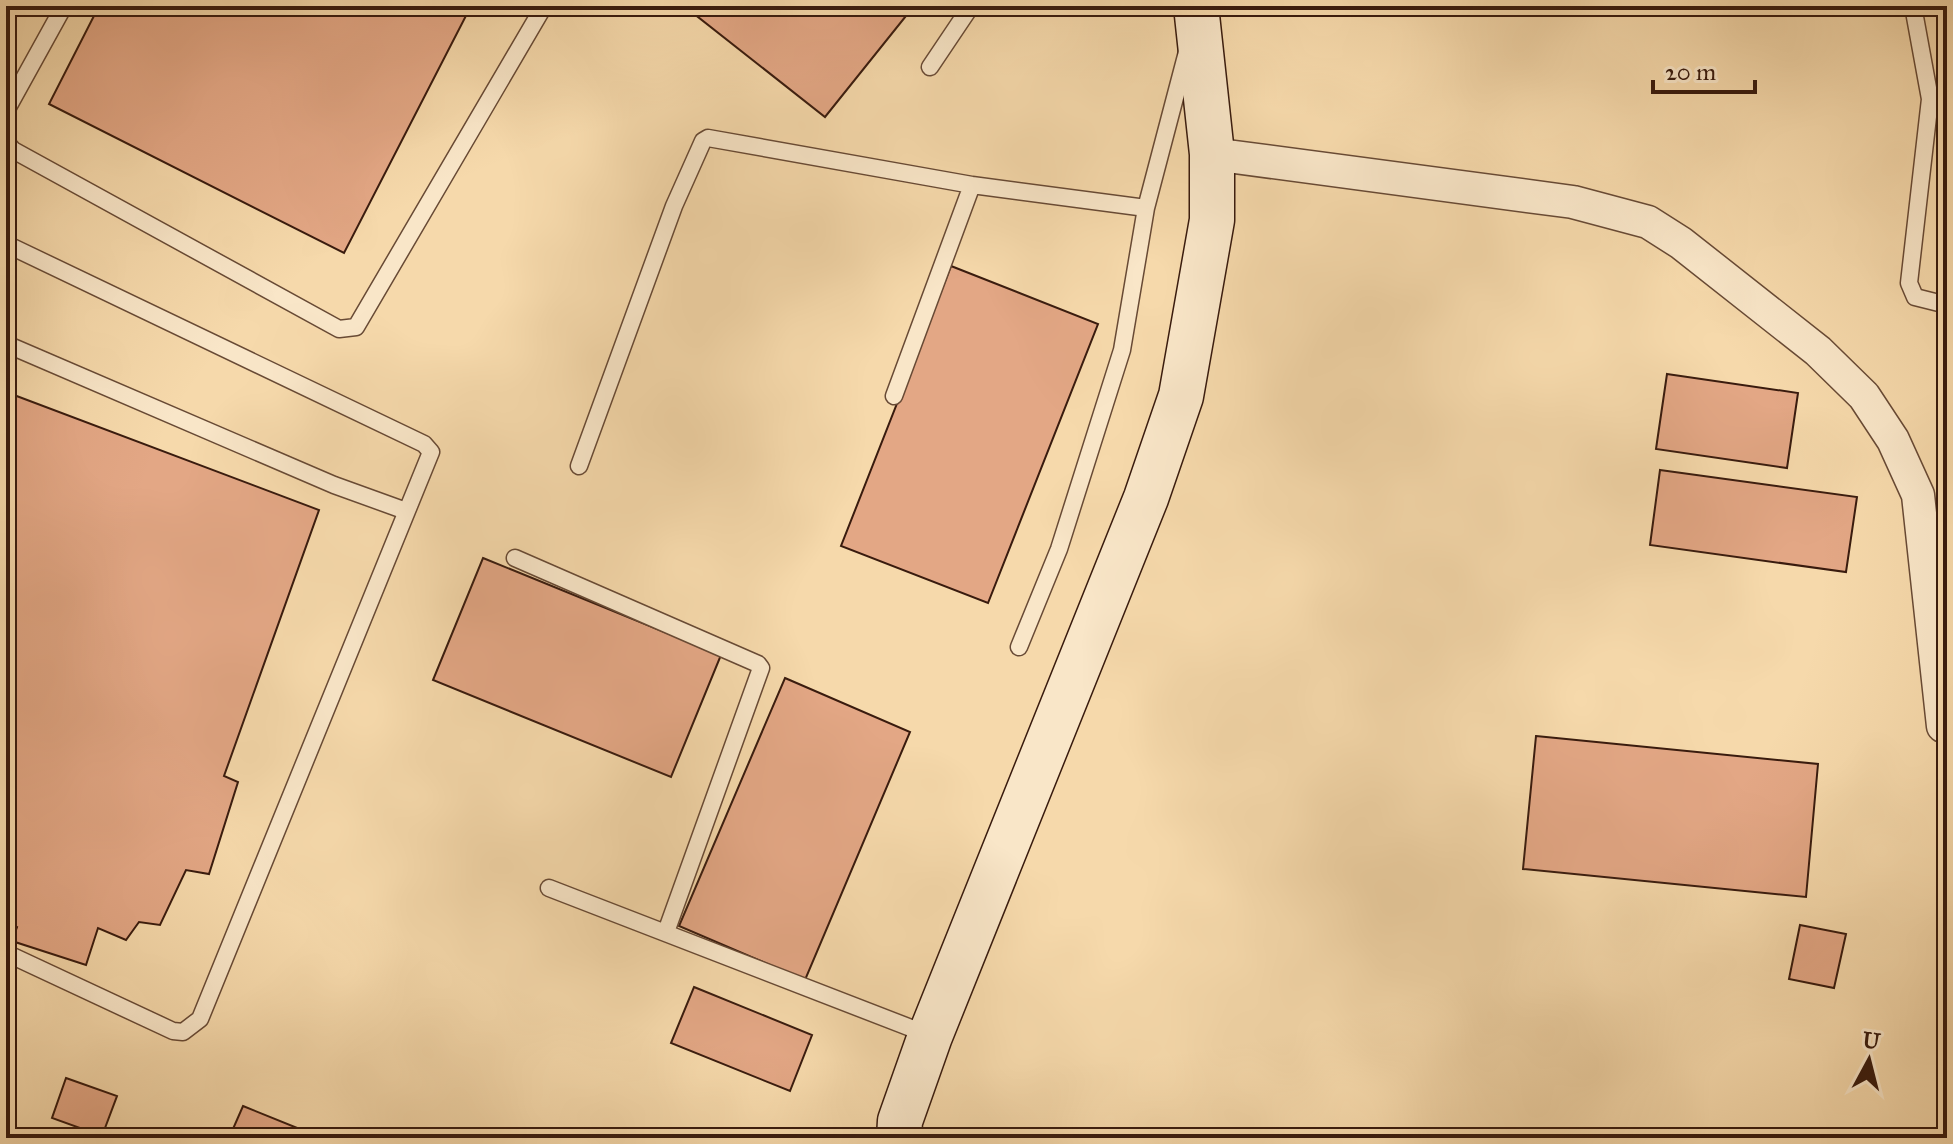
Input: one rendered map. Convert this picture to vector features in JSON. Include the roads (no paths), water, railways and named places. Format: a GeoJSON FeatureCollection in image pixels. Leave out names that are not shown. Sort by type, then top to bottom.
{"type":"FeatureCollection","features":[{"type":"Feature","properties":{"kind":"street"},"geometry":{"type":"LineString","coordinates":[[899,1138],[900,1121],[930,1036],[1146,498],[1181,396],[1208,255],[1212,154],[1196,10]]}},
{"type":"Feature","properties":{"kind":"street"},"geometry":{"type":"LineString","coordinates":[[1212,154],[1612,210],[1648,222],[1719,273],[1818,351],[1864,396],[1893,440],[1918,495],[1943,726]]}},
{"type":"Feature","properties":{"kind":"lane"},"geometry":{"type":"LineString","coordinates":[[6,111],[64,6]]}},
{"type":"Feature","properties":{"kind":"lane"},"geometry":{"type":"LineString","coordinates":[[6,142],[13,150],[326,322],[348,330],[356,327],[544,6]]}},
{"type":"Feature","properties":{"kind":"lane"},"geometry":{"type":"LineString","coordinates":[[930,67],[971,6]]}},
{"type":"Feature","properties":{"kind":"lane"},"geometry":{"type":"LineString","coordinates":[[1913,6],[1939,100],[1909,283],[1915,297],[1947,305]]}},
{"type":"Feature","properties":{"kind":"lane"},"geometry":{"type":"LineString","coordinates":[[1019,647],[1059,549],[1122,350],[1146,208],[1196,10]]}},
{"type":"Feature","properties":{"kind":"lane"},"geometry":{"type":"LineString","coordinates":[[579,466],[674,206],[703,141],[708,138],[972,185],[1146,208]]}},
{"type":"Feature","properties":{"kind":"lane"},"geometry":{"type":"LineString","coordinates":[[894,396],[972,185]]}},
{"type":"Feature","properties":{"kind":"lane"},"geometry":{"type":"LineString","coordinates":[[6,244],[424,444],[431,452],[200,1019],[183,1032],[173,1031],[6,953]]}},
{"type":"Feature","properties":{"kind":"lane"},"geometry":{"type":"LineString","coordinates":[[6,344],[334,485],[406,511]]}},
{"type":"Feature","properties":{"kind":"lane"},"geometry":{"type":"LineString","coordinates":[[515,558],[758,664],[761,668],[666,932]]}},
{"type":"Feature","properties":{"kind":"lane"},"geometry":{"type":"LineString","coordinates":[[549,888],[930,1036]]}}]}
